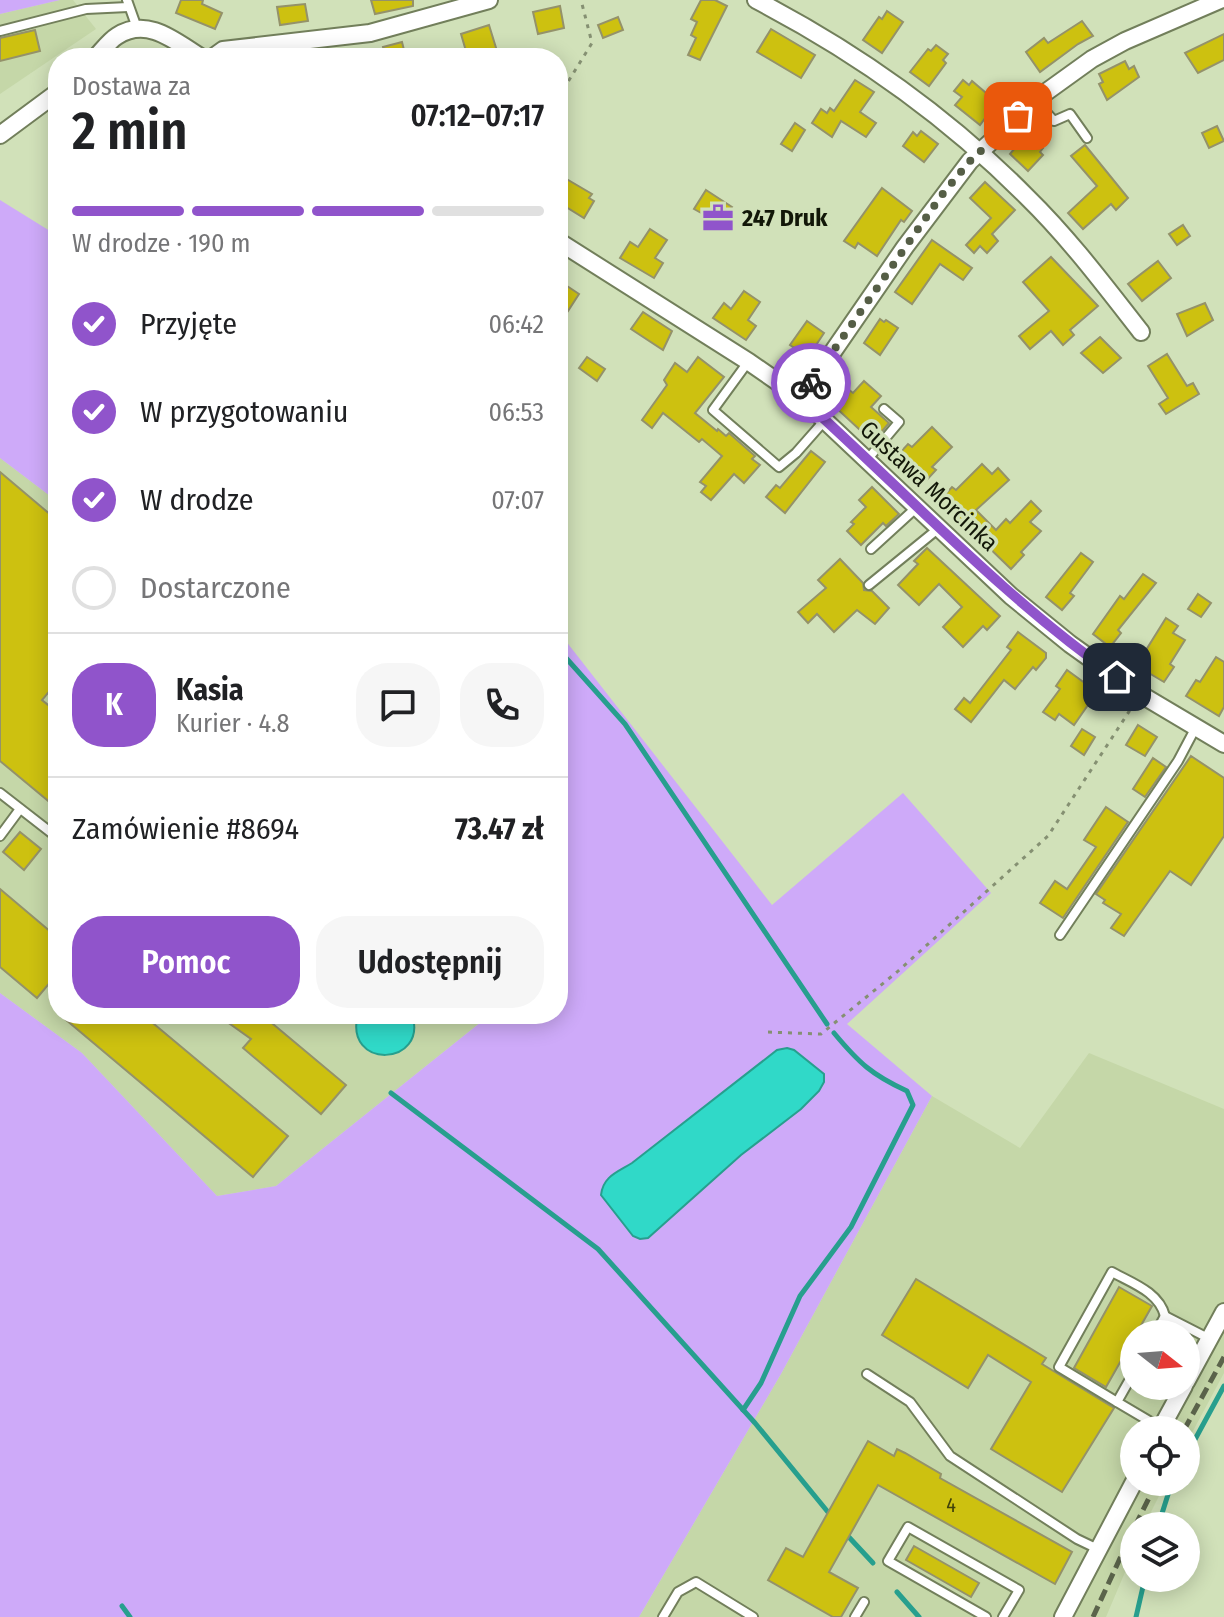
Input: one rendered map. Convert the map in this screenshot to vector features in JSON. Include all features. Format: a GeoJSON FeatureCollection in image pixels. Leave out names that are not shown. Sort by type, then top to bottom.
{"type":"FeatureCollection","features":[{"type":"Feature","properties":{"kind":"street"},"geometry":{"type":"LineString","coordinates":[[240,48],[370,33],[489,0]]}},
{"type":"Feature","properties":{"kind":"street"},"geometry":{"type":"LineString","coordinates":[[756,0],[859,59],[922,103],[980,151],[1029,198],[1076,250],[1141,332]]}},
{"type":"Feature","properties":{"kind":"street"},"geometry":{"type":"LineString","coordinates":[[801,398],[941,196],[980,151],[1036,101],[1092,59],[1125,41],[1220,0]]}},
{"type":"Feature","properties":{"kind":"street"},"geometry":{"type":"LineString","coordinates":[[105,48],[117,36],[148,27],[186,48]]}},
{"type":"Feature","properties":{"kind":"street"},"geometry":{"type":"LineString","coordinates":[[0,135],[48,99]]}},
{"type":"Feature","properties":{"kind":"street","name":"Gustawa Morcinka"},"geometry":{"type":"LineString","coordinates":[[568,247],[801,398],[1011,596],[1070,644],[1140,694],[1224,744]]}},
{"type":"Feature","properties":{"kind":"street"},"geometry":{"type":"LineString","coordinates":[[1200,1357],[1224,1312]]}},
{"type":"Feature","properties":{"kind":"street"},"geometry":{"type":"LineString","coordinates":[[1063,1617],[1127,1496]]}},
{"type":"Feature","properties":{"kind":"lane"},"geometry":{"type":"LineString","coordinates":[[0,31],[86,9],[128,3],[137,28]]}},
{"type":"Feature","properties":{"kind":"lane"},"geometry":{"type":"LineString","coordinates":[[1036,101],[1054,121],[1070,114],[1087,138]]}},
{"type":"Feature","properties":{"kind":"lane"},"geometry":{"type":"LineString","coordinates":[[749,362],[713,410],[779,467],[825,420]]}},
{"type":"Feature","properties":{"kind":"lane"},"geometry":{"type":"LineString","coordinates":[[867,460],[899,422],[884,409]]}},
{"type":"Feature","properties":{"kind":"lane"},"geometry":{"type":"LineString","coordinates":[[871,549],[917,507]]}},
{"type":"Feature","properties":{"kind":"lane"},"geometry":{"type":"LineString","coordinates":[[869,585],[939,528]]}},
{"type":"Feature","properties":{"kind":"lane"},"geometry":{"type":"LineString","coordinates":[[1060,935],[1178,761],[1196,727]]}},
{"type":"Feature","properties":{"kind":"lane"},"geometry":{"type":"LineString","coordinates":[[0,793],[48,830]]}},
{"type":"Feature","properties":{"kind":"lane"},"geometry":{"type":"LineString","coordinates":[[0,836],[20,809]]}},
{"type":"Feature","properties":{"kind":"lane"},"geometry":{"type":"LineString","coordinates":[[1139,1416],[1059,1367],[1112,1272],[1155,1296],[1163,1307],[1163,1320]]}},
{"type":"Feature","properties":{"kind":"lane"},"geometry":{"type":"LineString","coordinates":[[1165,1316],[1210,1339]]}},
{"type":"Feature","properties":{"kind":"lane"},"geometry":{"type":"LineString","coordinates":[[867,1374],[910,1402],[950,1456],[1077,1539],[1100,1550]]}},
{"type":"Feature","properties":{"kind":"lane"},"geometry":{"type":"LineString","coordinates":[[1117,1402],[1120,1397]]}},
{"type":"Feature","properties":{"kind":"lane"},"geometry":{"type":"LineString","coordinates":[[986,1617],[888,1561],[908,1527],[1019,1590],[1003,1617]]}},
{"type":"Feature","properties":{"kind":"lane"},"geometry":{"type":"LineString","coordinates":[[663,1617],[678,1592],[696,1582],[753,1617]]}},
{"type":"Feature","properties":{"kind":"lane"},"geometry":{"type":"LineString","coordinates":[[855,1617],[864,1602]]}},
{"type":"Feature","properties":{"kind":"path"},"geometry":{"type":"LineString","coordinates":[[568,81],[593,39],[581,0]]}},
{"type":"Feature","properties":{"kind":"path"},"geometry":{"type":"LineString","coordinates":[[768,1032],[821,1034],[834,1025],[1048,836],[1140,694]]}},
{"type":"Feature","properties":{"kind":"shaded area"},"geometry":{"type":"Polygon","coordinates":[[[0,0],[60,0],[0,14],[0,0]]]}},
{"type":"Feature","properties":{"kind":"shaded area"},"geometry":{"type":"Polygon","coordinates":[[[60,0],[73,0],[96,29],[68,48],[48,48],[48,62],[0,94],[0,14],[60,0]]]}},
{"type":"Feature","properties":{"kind":"shaded area"},"geometry":{"type":"Polygon","coordinates":[[[0,200],[48,230],[48,494],[0,458],[0,200]]]}},
{"type":"Feature","properties":{"kind":"shaded area"},"geometry":{"type":"Polygon","coordinates":[[[0,458],[48,494],[48,1024],[478,1024],[276,1186],[217,1196],[82,1053],[0,993],[0,458]]]}},
{"type":"Feature","properties":{"kind":"shaded area"},"geometry":{"type":"Polygon","coordinates":[[[568,644],[772,905],[903,793],[991,893],[847,1024],[932,1096],[781,1374],[639,1617],[0,1617],[0,993],[82,1053],[217,1196],[276,1186],[478,1024],[568,1024],[568,644]]]}},
{"type":"Feature","properties":{"kind":"shaded area"},"geometry":{"type":"Polygon","coordinates":[[[1089,1053],[1224,1109],[1224,1373],[1200,1418],[1120,1416],[1120,1496],[1159,1496],[1151,1512],[1120,1512],[1120,1584],[1106,1617],[639,1617],[781,1374],[932,1096],[1020,1148],[1089,1053]]]}},
{"type":"Feature","properties":{"kind":"water"},"geometry":{"type":"Polygon","coordinates":[[[357,1024],[413,1024],[414,1032],[409,1044],[398,1052],[386,1055],[373,1053],[362,1045],[357,1024]]]}},
{"type":"Feature","properties":{"kind":"water"},"geometry":{"type":"Polygon","coordinates":[[[787,1048],[824,1074],[819,1091],[648,1238],[633,1236],[601,1195],[608,1179],[777,1050],[787,1048]]]}},
{"type":"Feature","properties":{"kind":"building"},"geometry":{"type":"Polygon","coordinates":[[[181,0],[203,0],[202,4],[222,13],[215,29],[176,13],[181,0]]]}},
{"type":"Feature","properties":{"kind":"building"},"geometry":{"type":"Polygon","coordinates":[[[371,0],[413,0],[413,6],[375,14],[371,0]]]}},
{"type":"Feature","properties":{"kind":"building"},"geometry":{"type":"Polygon","coordinates":[[[701,0],[715,0],[727,6],[700,60],[688,55],[696,38],[691,35],[697,22],[691,19],[701,0]]]}},
{"type":"Feature","properties":{"kind":"building"},"geometry":{"type":"Polygon","coordinates":[[[305,4],[308,21],[280,25],[277,7],[305,4]]]}},
{"type":"Feature","properties":{"kind":"building"},"geometry":{"type":"Polygon","coordinates":[[[560,6],[564,28],[538,34],[533,12],[560,6]]]}},
{"type":"Feature","properties":{"kind":"building"},"geometry":{"type":"Polygon","coordinates":[[[887,11],[903,22],[882,53],[863,40],[887,11]]]}},
{"type":"Feature","properties":{"kind":"building"},"geometry":{"type":"Polygon","coordinates":[[[618,17],[623,30],[603,38],[598,25],[618,17]]]}},
{"type":"Feature","properties":{"kind":"building"},"geometry":{"type":"Polygon","coordinates":[[[1082,21],[1093,36],[1040,72],[1026,52],[1044,38],[1048,43],[1082,21]]]}},
{"type":"Feature","properties":{"kind":"building"},"geometry":{"type":"Polygon","coordinates":[[[489,25],[496,48],[465,48],[461,34],[489,25]]]}},
{"type":"Feature","properties":{"kind":"building"},"geometry":{"type":"Polygon","coordinates":[[[771,29],[815,55],[801,78],[757,52],[771,29]]]}},
{"type":"Feature","properties":{"kind":"building"},"geometry":{"type":"Polygon","coordinates":[[[35,30],[40,51],[0,61],[0,38],[35,30]]]}},
{"type":"Feature","properties":{"kind":"building"},"geometry":{"type":"Polygon","coordinates":[[[1224,34],[1224,60],[1198,73],[1185,53],[1224,34]]]}},
{"type":"Feature","properties":{"kind":"building"},"geometry":{"type":"Polygon","coordinates":[[[402,42],[404,48],[383,48],[402,42]]]}},
{"type":"Feature","properties":{"kind":"building"},"geometry":{"type":"Polygon","coordinates":[[[936,45],[948,54],[943,60],[946,63],[929,86],[910,72],[928,49],[931,51],[936,45]]]}},
{"type":"Feature","properties":{"kind":"building"},"geometry":{"type":"Polygon","coordinates":[[[1125,61],[1129,69],[1134,66],[1139,77],[1107,100],[1099,84],[1103,82],[1099,74],[1125,61]]]}},
{"type":"Feature","properties":{"kind":"building"},"geometry":{"type":"Polygon","coordinates":[[[855,80],[874,92],[860,112],[876,123],[866,137],[841,121],[832,137],[812,123],[821,109],[827,113],[830,108],[834,111],[855,80]]]}},
{"type":"Feature","properties":{"kind":"building"},"geometry":{"type":"Polygon","coordinates":[[[963,80],[969,85],[972,81],[992,98],[1001,87],[1019,101],[994,124],[986,117],[980,125],[955,105],[962,97],[954,91],[963,80]]]}},
{"type":"Feature","properties":{"kind":"building"},"geometry":{"type":"Polygon","coordinates":[[[795,123],[805,130],[792,151],[781,144],[795,123]]]}},
{"type":"Feature","properties":{"kind":"building"},"geometry":{"type":"Polygon","coordinates":[[[1217,126],[1224,141],[1209,148],[1202,133],[1217,126]]]}},
{"type":"Feature","properties":{"kind":"building"},"geometry":{"type":"Polygon","coordinates":[[[921,131],[938,144],[924,162],[903,146],[913,132],[917,136],[921,131]]]}},
{"type":"Feature","properties":{"kind":"building"},"geometry":{"type":"Polygon","coordinates":[[[1026,132],[1043,148],[1040,152],[1043,155],[1028,171],[1010,154],[1026,132]]]}},
{"type":"Feature","properties":{"kind":"building"},"geometry":{"type":"Polygon","coordinates":[[[1085,145],[1128,198],[1116,210],[1111,204],[1083,229],[1068,213],[1097,186],[1071,156],[1085,145]]]}},
{"type":"Feature","properties":{"kind":"building"},"geometry":{"type":"Polygon","coordinates":[[[568,180],[592,194],[589,198],[594,201],[584,218],[568,208],[568,180]]]}},
{"type":"Feature","properties":{"kind":"building"},"geometry":{"type":"Polygon","coordinates":[[[985,182],[1015,210],[992,234],[998,241],[987,253],[980,246],[974,253],[966,245],[991,218],[970,198],[985,182]]]}},
{"type":"Feature","properties":{"kind":"building"},"geometry":{"type":"Polygon","coordinates":[[[882,188],[912,211],[904,222],[901,220],[877,256],[858,243],[855,248],[844,241],[882,188]]]}},
{"type":"Feature","properties":{"kind":"building"},"geometry":{"type":"Polygon","coordinates":[[[706,190],[732,207],[721,224],[694,209],[706,190]]]}},
{"type":"Feature","properties":{"kind":"building"},"geometry":{"type":"Polygon","coordinates":[[[1183,225],[1190,236],[1177,245],[1169,234],[1183,225]]]}},
{"type":"Feature","properties":{"kind":"building"},"geometry":{"type":"Polygon","coordinates":[[[650,229],[667,240],[655,258],[663,263],[654,278],[620,258],[630,242],[638,247],[650,229]]]}},
{"type":"Feature","properties":{"kind":"building"},"geometry":{"type":"Polygon","coordinates":[[[932,240],[972,268],[963,280],[940,264],[912,304],[895,292],[932,240]]]}},
{"type":"Feature","properties":{"kind":"building"},"geometry":{"type":"Polygon","coordinates":[[[1051,257],[1098,306],[1070,330],[1074,335],[1063,345],[1051,331],[1030,349],[1019,336],[1049,311],[1023,282],[1051,257]]]}},
{"type":"Feature","properties":{"kind":"building"},"geometry":{"type":"Polygon","coordinates":[[[1158,261],[1171,278],[1142,301],[1128,284],[1158,261]]]}},
{"type":"Feature","properties":{"kind":"building"},"geometry":{"type":"Polygon","coordinates":[[[568,287],[579,294],[568,311],[568,287]]]}},
{"type":"Feature","properties":{"kind":"building"},"geometry":{"type":"Polygon","coordinates":[[[744,291],[760,302],[748,320],[756,326],[746,340],[713,318],[724,303],[731,309],[744,291]]]}},
{"type":"Feature","properties":{"kind":"building"},"geometry":{"type":"Polygon","coordinates":[[[1205,303],[1213,320],[1187,336],[1177,314],[1205,303]]]}},
{"type":"Feature","properties":{"kind":"building"},"geometry":{"type":"Polygon","coordinates":[[[643,312],[672,331],[663,350],[631,329],[643,312]]]}},
{"type":"Feature","properties":{"kind":"building"},"geometry":{"type":"Polygon","coordinates":[[[880,319],[898,328],[880,355],[864,343],[880,319]]]}},
{"type":"Feature","properties":{"kind":"building"},"geometry":{"type":"Polygon","coordinates":[[[807,321],[824,333],[808,357],[790,345],[807,321]]]}},
{"type":"Feature","properties":{"kind":"building"},"geometry":{"type":"Polygon","coordinates":[[[1100,337],[1121,358],[1103,373],[1081,353],[1100,337]]]}},
{"type":"Feature","properties":{"kind":"building"},"geometry":{"type":"Polygon","coordinates":[[[1167,354],[1187,386],[1193,383],[1199,394],[1166,414],[1159,404],[1168,398],[1148,366],[1167,354]]]}},
{"type":"Feature","properties":{"kind":"building"},"geometry":{"type":"Polygon","coordinates":[[[587,357],[605,369],[597,381],[579,368],[587,357]]]}},
{"type":"Feature","properties":{"kind":"building"},"geometry":{"type":"Polygon","coordinates":[[[698,357],[724,377],[695,413],[717,431],[726,436],[729,433],[755,456],[752,459],[760,465],[744,483],[734,474],[711,500],[701,492],[706,486],[700,482],[722,456],[663,413],[652,428],[642,420],[667,385],[664,380],[675,363],[687,372],[698,357]]]}},
{"type":"Feature","properties":{"kind":"building"},"geometry":{"type":"Polygon","coordinates":[[[864,381],[881,396],[871,407],[889,423],[873,442],[833,405],[848,389],[853,393],[864,381]]]}},
{"type":"Feature","properties":{"kind":"building"},"geometry":{"type":"Polygon","coordinates":[[[932,427],[952,447],[932,467],[936,470],[923,484],[896,457],[908,444],[912,447],[932,427]]]}},
{"type":"Feature","properties":{"kind":"building"},"geometry":{"type":"Polygon","coordinates":[[[811,451],[825,462],[785,513],[766,497],[776,485],[780,488],[811,451]]]}},
{"type":"Feature","properties":{"kind":"building"},"geometry":{"type":"Polygon","coordinates":[[[982,464],[992,474],[998,468],[1009,480],[976,510],[996,530],[1006,519],[1010,523],[1031,501],[1041,511],[1030,522],[1041,531],[1021,552],[1024,555],[1011,569],[940,500],[952,487],[956,490],[982,464]]]}},
{"type":"Feature","properties":{"kind":"building"},"geometry":{"type":"Polygon","coordinates":[[[0,472],[48,513],[48,693],[42,700],[48,705],[48,801],[0,761],[0,472]]]}},
{"type":"Feature","properties":{"kind":"building"},"geometry":{"type":"Polygon","coordinates":[[[872,487],[899,514],[886,526],[883,523],[861,545],[847,531],[854,524],[851,522],[866,507],[859,500],[872,487]]]}},
{"type":"Feature","properties":{"kind":"building"},"geometry":{"type":"Polygon","coordinates":[[[927,548],[1000,616],[987,630],[983,626],[963,647],[943,627],[962,607],[939,584],[919,605],[898,585],[918,564],[914,561],[927,548]]]}},
{"type":"Feature","properties":{"kind":"building"},"geometry":{"type":"Polygon","coordinates":[[[1081,553],[1093,562],[1070,593],[1074,596],[1062,610],[1046,597],[1081,553]]]}},
{"type":"Feature","properties":{"kind":"building"},"geometry":{"type":"Polygon","coordinates":[[[840,559],[863,583],[864,590],[872,591],[889,608],[875,624],[857,610],[834,632],[817,614],[808,623],[798,612],[826,588],[818,580],[840,559]]]}},
{"type":"Feature","properties":{"kind":"building"},"geometry":{"type":"Polygon","coordinates":[[[1143,574],[1156,583],[1118,630],[1121,633],[1110,647],[1093,634],[1120,596],[1124,599],[1143,574]]]}},
{"type":"Feature","properties":{"kind":"building"},"geometry":{"type":"Polygon","coordinates":[[[1198,594],[1211,603],[1201,617],[1188,609],[1198,594]]]}},
{"type":"Feature","properties":{"kind":"building"},"geometry":{"type":"Polygon","coordinates":[[[1166,618],[1178,626],[1173,633],[1185,640],[1170,664],[1174,667],[1164,682],[1132,663],[1142,647],[1146,650],[1166,618]]]}},
{"type":"Feature","properties":{"kind":"building"},"geometry":{"type":"Polygon","coordinates":[[[1018,632],[1046,653],[1046,658],[1036,670],[1033,667],[1015,689],[1004,680],[971,722],[955,709],[964,698],[970,703],[1011,650],[1007,647],[1018,632]]]}},
{"type":"Feature","properties":{"kind":"building"},"geometry":{"type":"Polygon","coordinates":[[[1216,657],[1224,662],[1224,707],[1219,716],[1186,696],[1196,680],[1200,682],[1216,657]]]}},
{"type":"Feature","properties":{"kind":"building"},"geometry":{"type":"Polygon","coordinates":[[[1067,670],[1097,692],[1074,725],[1059,714],[1055,720],[1043,712],[1060,689],[1056,686],[1067,670]]]}},
{"type":"Feature","properties":{"kind":"building"},"geometry":{"type":"Polygon","coordinates":[[[1138,725],[1157,737],[1145,756],[1126,745],[1138,725]]]}},
{"type":"Feature","properties":{"kind":"building"},"geometry":{"type":"Polygon","coordinates":[[[1082,729],[1095,737],[1084,755],[1071,746],[1082,729]]]}},
{"type":"Feature","properties":{"kind":"building"},"geometry":{"type":"Polygon","coordinates":[[[1191,756],[1224,778],[1224,836],[1191,885],[1170,871],[1124,936],[1111,928],[1121,914],[1103,903],[1105,900],[1096,894],[1191,756]]]}},
{"type":"Feature","properties":{"kind":"building"},"geometry":{"type":"Polygon","coordinates":[[[1153,758],[1166,767],[1145,797],[1133,789],[1153,758]]]}},
{"type":"Feature","properties":{"kind":"building"},"geometry":{"type":"Polygon","coordinates":[[[1106,807],[1128,822],[1063,918],[1040,903],[1055,881],[1067,889],[1096,847],[1084,840],[1106,807]]]}},
{"type":"Feature","properties":{"kind":"building"},"geometry":{"type":"Polygon","coordinates":[[[20,832],[41,849],[24,870],[3,852],[20,832]]]}},
{"type":"Feature","properties":{"kind":"building"},"geometry":{"type":"Polygon","coordinates":[[[0,889],[48,930],[48,985],[37,998],[0,967],[0,889]]]}},
{"type":"Feature","properties":{"kind":"building"},"geometry":{"type":"Polygon","coordinates":[[[71,1024],[154,1024],[288,1136],[253,1177],[71,1024]]]}},
{"type":"Feature","properties":{"kind":"building"},"geometry":{"type":"Polygon","coordinates":[[[230,1024],[273,1024],[346,1085],[321,1114],[243,1048],[251,1039],[230,1024]]]}},
{"type":"Feature","properties":{"kind":"building"},"geometry":{"type":"Polygon","coordinates":[[[916,1279],[1046,1358],[1042,1364],[1114,1408],[1062,1492],[991,1449],[1031,1382],[988,1355],[968,1388],[882,1335],[916,1279]]]}},
{"type":"Feature","properties":{"kind":"building"},"geometry":{"type":"Polygon","coordinates":[[[1119,1287],[1152,1306],[1144,1320],[1120,1320],[1120,1362],[1106,1387],[1074,1368],[1119,1287]]]}},
{"type":"Feature","properties":{"kind":"building"},"geometry":{"type":"Polygon","coordinates":[[[868,1441],[894,1456],[897,1449],[905,1453],[941,1474],[940,1478],[1072,1552],[1055,1584],[878,1485],[829,1572],[858,1588],[841,1617],[833,1617],[768,1580],[786,1548],[803,1557],[868,1441]]]}},
{"type":"Feature","properties":{"kind":"building"},"geometry":{"type":"Polygon","coordinates":[[[914,1546],[979,1583],[971,1597],[906,1560],[914,1546]]]}},
{"type":"Feature","properties":{"kind":"waterway"},"geometry":{"type":"LineString","coordinates":[[568,660],[625,724],[827,1024]]}},
{"type":"Feature","properties":{"kind":"waterway"},"geometry":{"type":"LineString","coordinates":[[743,1410],[761,1383],[800,1296],[851,1227],[913,1105],[907,1091],[867,1067],[834,1033]]}},
{"type":"Feature","properties":{"kind":"waterway"},"geometry":{"type":"LineString","coordinates":[[391,1093],[598,1249],[755,1423],[832,1517]]}},
{"type":"Feature","properties":{"kind":"waterway"},"geometry":{"type":"LineString","coordinates":[[1200,1430],[1224,1386]]}},
{"type":"Feature","properties":{"kind":"waterway"},"geometry":{"type":"LineString","coordinates":[[1162,1512],[1168,1496]]}},
{"type":"Feature","properties":{"kind":"waterway"},"geometry":{"type":"LineString","coordinates":[[846,1534],[873,1563]]}},
{"type":"Feature","properties":{"kind":"waterway"},"geometry":{"type":"LineString","coordinates":[[897,1592],[919,1617]]}},
{"type":"Feature","properties":{"kind":"waterway"},"geometry":{"type":"LineString","coordinates":[[1136,1617],[1142,1592]]}},
{"type":"Feature","properties":{"kind":"waterway"},"geometry":{"type":"LineString","coordinates":[[122,1606],[130,1617]]}},
{"type":"Feature","properties":{"kind":"railway"},"geometry":{"type":"LineString","coordinates":[[1192,1416],[1224,1357]]}},
{"type":"Feature","properties":{"kind":"railway"},"geometry":{"type":"LineString","coordinates":[[1142,1512],[1150,1496]]}},
{"type":"Feature","properties":{"kind":"railway"},"geometry":{"type":"LineString","coordinates":[[1093,1617],[1120,1558]]}},
{"type":"Feature","properties":{"kind":"way so far"},"geometry":{"type":"LineString","coordinates":[[811,383],[941,196],[970,161],[1018,116]]}},
{"type":"Feature","properties":{"kind":"place","name":"247 Druk"},"geometry":{"type":"Point","coordinates":[718,218]}},
{"type":"Feature","properties":{"kind":"route"},"geometry":{"type":"LineString","coordinates":[[811,383],[801,398],[1011,596],[1117,677]]}}]}
